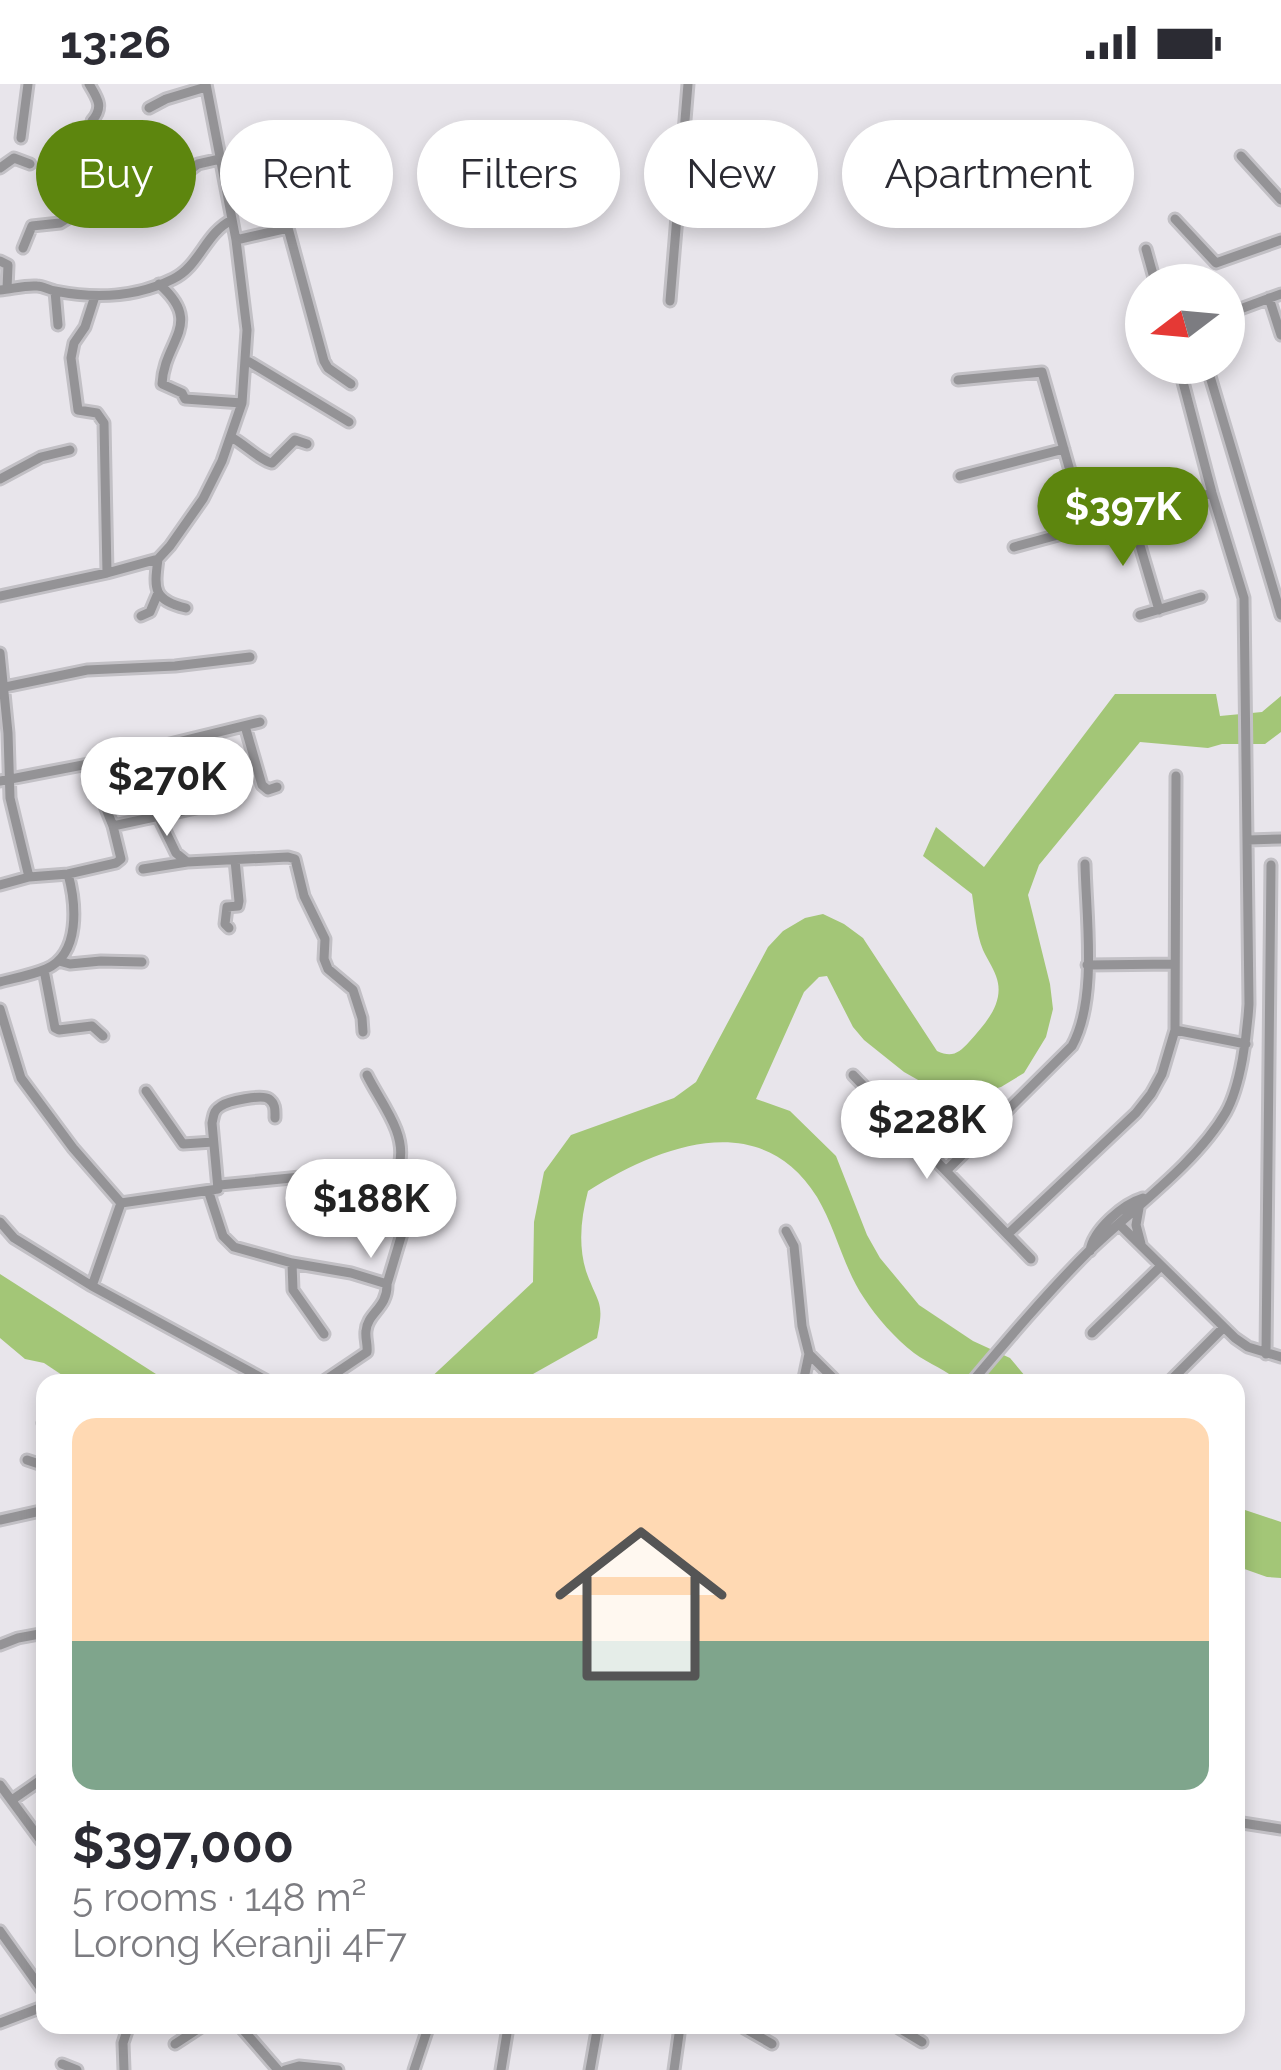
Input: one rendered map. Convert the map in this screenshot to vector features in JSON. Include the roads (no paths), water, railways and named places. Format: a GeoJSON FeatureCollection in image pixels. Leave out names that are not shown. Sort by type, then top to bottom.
{"type":"FeatureCollection","features":[{"type":"Feature","properties":{"kind":"street"},"geometry":{"type":"LineString","coordinates":[[21,138],[28,84]]}},
{"type":"Feature","properties":{"kind":"street"},"geometry":{"type":"LineString","coordinates":[[89,84],[100,101],[93,120]]}},
{"type":"Feature","properties":{"kind":"street"},"geometry":{"type":"LineString","coordinates":[[670,301],[688,84]]}},
{"type":"Feature","properties":{"kind":"street"},"geometry":{"type":"LineString","coordinates":[[149,108],[206,85],[220,159],[196,166]]}},
{"type":"Feature","properties":{"kind":"street"},"geometry":{"type":"LineString","coordinates":[[1241,157],[1281,200]]}},
{"type":"Feature","properties":{"kind":"street"},"geometry":{"type":"LineString","coordinates":[[0,168],[14,158],[30,164]]}},
{"type":"Feature","properties":{"kind":"street"},"geometry":{"type":"LineString","coordinates":[[1175,219],[1216,263],[1281,240]]}},
{"type":"Feature","properties":{"kind":"street"},"geometry":{"type":"LineString","coordinates":[[23,248],[36,226]]}},
{"type":"Feature","properties":{"kind":"street"},"geometry":{"type":"LineString","coordinates":[[0,261],[8,265],[4,290],[35,285],[95,296],[131,295],[188,270],[221,228]]}},
{"type":"Feature","properties":{"kind":"street"},"geometry":{"type":"LineString","coordinates":[[0,596],[158,559],[203,499],[242,403],[245,304],[234,228]]}},
{"type":"Feature","properties":{"kind":"street"},"geometry":{"type":"LineString","coordinates":[[236,240],[288,228],[324,361],[351,383]]}},
{"type":"Feature","properties":{"kind":"street"},"geometry":{"type":"LineString","coordinates":[[1146,249],[1150,264]]}},
{"type":"Feature","properties":{"kind":"street"},"geometry":{"type":"LineString","coordinates":[[159,284],[177,300],[182,319],[162,384],[182,393],[185,400],[242,403]]}},
{"type":"Feature","properties":{"kind":"street"},"geometry":{"type":"LineString","coordinates":[[55,291],[58,325]]}},
{"type":"Feature","properties":{"kind":"street"},"geometry":{"type":"LineString","coordinates":[[1245,307],[1281,294]]}},
{"type":"Feature","properties":{"kind":"street"},"geometry":{"type":"LineString","coordinates":[[95,296],[71,358],[78,410],[98,413],[104,423],[107,573]]}},
{"type":"Feature","properties":{"kind":"street"},"geometry":{"type":"LineString","coordinates":[[1269,298],[1281,335]]}},
{"type":"Feature","properties":{"kind":"street"},"geometry":{"type":"LineString","coordinates":[[246,360],[350,422]]}},
{"type":"Feature","properties":{"kind":"street"},"geometry":{"type":"LineString","coordinates":[[958,380],[1042,372],[1086,527]]}},
{"type":"Feature","properties":{"kind":"street"},"geometry":{"type":"LineString","coordinates":[[978,1374],[1092,1248],[1201,1147],[1228,1109],[1246,1044],[1244,598],[1183,384]]}},
{"type":"Feature","properties":{"kind":"street"},"geometry":{"type":"LineString","coordinates":[[1212,384],[1281,615]]}},
{"type":"Feature","properties":{"kind":"street"},"geometry":{"type":"LineString","coordinates":[[231,437],[272,463],[295,440],[307,444]]}},
{"type":"Feature","properties":{"kind":"street"},"geometry":{"type":"LineString","coordinates":[[0,479],[41,457],[70,449]]}},
{"type":"Feature","properties":{"kind":"street"},"geometry":{"type":"LineString","coordinates":[[960,476],[1064,449]]}},
{"type":"Feature","properties":{"kind":"street"},"geometry":{"type":"LineString","coordinates":[[1014,547],[1212,493]]}},
{"type":"Feature","properties":{"kind":"street"},"geometry":{"type":"LineString","coordinates":[[1131,515],[1159,610]]}},
{"type":"Feature","properties":{"kind":"street"},"geometry":{"type":"LineString","coordinates":[[158,559],[158,593],[164,601],[186,608]]}},
{"type":"Feature","properties":{"kind":"street"},"geometry":{"type":"LineString","coordinates":[[141,616],[150,612],[158,593]]}},
{"type":"Feature","properties":{"kind":"street"},"geometry":{"type":"LineString","coordinates":[[1140,615],[1201,598]]}},
{"type":"Feature","properties":{"kind":"street"},"geometry":{"type":"LineString","coordinates":[[0,653],[8,733],[4,779],[28,877]]}},
{"type":"Feature","properties":{"kind":"street"},"geometry":{"type":"LineString","coordinates":[[1,688],[87,670],[250,657]]}},
{"type":"Feature","properties":{"kind":"street"},"geometry":{"type":"LineString","coordinates":[[4,779],[88,764],[260,722]]}},
{"type":"Feature","properties":{"kind":"street"},"geometry":{"type":"LineString","coordinates":[[245,726],[262,785],[268,790],[277,787]]}},
{"type":"Feature","properties":{"kind":"street"},"geometry":{"type":"LineString","coordinates":[[0,884],[68,874],[122,859],[88,764]]}},
{"type":"Feature","properties":{"kind":"street"},"geometry":{"type":"LineString","coordinates":[[1008,1234],[1136,1113],[1162,1074],[1175,1030],[1176,776]]}},
{"type":"Feature","properties":{"kind":"street"},"geometry":{"type":"LineString","coordinates":[[113,826],[210,805]]}},
{"type":"Feature","properties":{"kind":"street"},"geometry":{"type":"LineString","coordinates":[[159,818],[176,853],[187,862]]}},
{"type":"Feature","properties":{"kind":"street"},"geometry":{"type":"LineString","coordinates":[[1248,841],[1281,839]]}},
{"type":"Feature","properties":{"kind":"street"},"geometry":{"type":"LineString","coordinates":[[143,869],[187,862],[296,859],[310,912],[325,939],[324,959],[328,969],[353,990],[363,1032]]}},
{"type":"Feature","properties":{"kind":"street"},"geometry":{"type":"LineString","coordinates":[[229,928],[226,907],[238,906],[236,860]]}},
{"type":"Feature","properties":{"kind":"street"},"geometry":{"type":"LineString","coordinates":[[947,1170],[1072,1046],[1079,1033],[1087,964],[1085,864]]}},
{"type":"Feature","properties":{"kind":"street"},"geometry":{"type":"LineString","coordinates":[[1266,1354],[1276,1028],[1271,865]]}},
{"type":"Feature","properties":{"kind":"street"},"geometry":{"type":"LineString","coordinates":[[0,982],[59,961],[74,920],[68,874]]}},
{"type":"Feature","properties":{"kind":"street"},"geometry":{"type":"LineString","coordinates":[[59,961],[142,962]]}},
{"type":"Feature","properties":{"kind":"street"},"geometry":{"type":"LineString","coordinates":[[1087,964],[1175,964]]}},
{"type":"Feature","properties":{"kind":"street"},"geometry":{"type":"LineString","coordinates":[[44,970],[55,1028],[92,1026],[103,1036]]}},
{"type":"Feature","properties":{"kind":"street"},"geometry":{"type":"LineString","coordinates":[[0,1009],[21,1078],[121,1203]]}},
{"type":"Feature","properties":{"kind":"street"},"geometry":{"type":"LineString","coordinates":[[1175,1030],[1246,1044]]}},
{"type":"Feature","properties":{"kind":"street"},"geometry":{"type":"LineString","coordinates":[[220,1185],[399,1165],[399,1132],[367,1075]]}},
{"type":"Feature","properties":{"kind":"street"},"geometry":{"type":"LineString","coordinates":[[853,1075],[1030,1259]]}},
{"type":"Feature","properties":{"kind":"street"},"geometry":{"type":"LineString","coordinates":[[146,1091],[183,1144],[213,1142]]}},
{"type":"Feature","properties":{"kind":"street"},"geometry":{"type":"LineString","coordinates":[[121,1203],[218,1190],[214,1113],[221,1106],[261,1097],[274,1106],[275,1118]]}},
{"type":"Feature","properties":{"kind":"street"},"geometry":{"type":"LineString","coordinates":[[334,1374],[367,1352],[365,1329],[386,1302],[404,1227],[392,1168]]}},
{"type":"Feature","properties":{"kind":"street"},"geometry":{"type":"LineString","coordinates":[[208,1193],[228,1243],[234,1247],[387,1284]]}},
{"type":"Feature","properties":{"kind":"street"},"geometry":{"type":"LineString","coordinates":[[1092,1248],[1090,1241],[1098,1233],[1134,1200],[1144,1200]]}},
{"type":"Feature","properties":{"kind":"street"},"geometry":{"type":"LineString","coordinates":[[1142,1247],[1136,1225],[1144,1200]]}},
{"type":"Feature","properties":{"kind":"street"},"geometry":{"type":"LineString","coordinates":[[92,1286],[121,1203]]}},
{"type":"Feature","properties":{"kind":"street"},"geometry":{"type":"LineString","coordinates":[[0,1222],[14,1238],[92,1286],[254,1374]]}},
{"type":"Feature","properties":{"kind":"street"},"geometry":{"type":"LineString","coordinates":[[1120,1225],[1223,1328],[1248,1347],[1281,1357]]}},
{"type":"Feature","properties":{"kind":"street"},"geometry":{"type":"LineString","coordinates":[[786,1231],[794,1246],[809,1354],[805,1374]]}},
{"type":"Feature","properties":{"kind":"street"},"geometry":{"type":"LineString","coordinates":[[1092,1248],[1117,1237],[1142,1247]]}},
{"type":"Feature","properties":{"kind":"street"},"geometry":{"type":"LineString","coordinates":[[292,1263],[293,1290],[324,1334]]}},
{"type":"Feature","properties":{"kind":"street"},"geometry":{"type":"LineString","coordinates":[[1092,1333],[1161,1266]]}},
{"type":"Feature","properties":{"kind":"street"},"geometry":{"type":"LineString","coordinates":[[1177,1374],[1223,1328]]}},
{"type":"Feature","properties":{"kind":"street"},"geometry":{"type":"LineString","coordinates":[[809,1354],[829,1374]]}},
{"type":"Feature","properties":{"kind":"street"},"geometry":{"type":"LineString","coordinates":[[27,1460],[36,1463]]}},
{"type":"Feature","properties":{"kind":"street"},"geometry":{"type":"LineString","coordinates":[[0,1520],[36,1512]]}},
{"type":"Feature","properties":{"kind":"street"},"geometry":{"type":"LineString","coordinates":[[0,1645],[36,1635]]}},
{"type":"Feature","properties":{"kind":"street"},"geometry":{"type":"LineString","coordinates":[[11,1801],[36,1783]]}},
{"type":"Feature","properties":{"kind":"street"},"geometry":{"type":"LineString","coordinates":[[0,1785],[36,1834]]}},
{"type":"Feature","properties":{"kind":"street"},"geometry":{"type":"LineString","coordinates":[[1245,1823],[1281,1828]]}},
{"type":"Feature","properties":{"kind":"street"},"geometry":{"type":"LineString","coordinates":[[0,1931],[36,1981]]}},
{"type":"Feature","properties":{"kind":"street"},"geometry":{"type":"LineString","coordinates":[[0,2023],[36,2009]]}},
{"type":"Feature","properties":{"kind":"street"},"geometry":{"type":"LineString","coordinates":[[124,2070],[126,2034]]}},
{"type":"Feature","properties":{"kind":"street"},"geometry":{"type":"LineString","coordinates":[[175,2044],[190,2034]]}},
{"type":"Feature","properties":{"kind":"street"},"geometry":{"type":"LineString","coordinates":[[248,2034],[282,2070],[298,2066],[338,2070]]}},
{"type":"Feature","properties":{"kind":"street"},"geometry":{"type":"LineString","coordinates":[[414,2070],[426,2034]]}},
{"type":"Feature","properties":{"kind":"street"},"geometry":{"type":"LineString","coordinates":[[501,2070],[507,2034]]}},
{"type":"Feature","properties":{"kind":"street"},"geometry":{"type":"LineString","coordinates":[[590,2070],[596,2034]]}},
{"type":"Feature","properties":{"kind":"street"},"geometry":{"type":"LineString","coordinates":[[674,2070],[676,2034]]}},
{"type":"Feature","properties":{"kind":"street"},"geometry":{"type":"LineString","coordinates":[[677,2051],[684,2034]]}},
{"type":"Feature","properties":{"kind":"street"},"geometry":{"type":"LineString","coordinates":[[755,2034],[772,2044]]}},
{"type":"Feature","properties":{"kind":"street"},"geometry":{"type":"LineString","coordinates":[[909,2034],[922,2042]]}},
{"type":"Feature","properties":{"kind":"street"},"geometry":{"type":"LineString","coordinates":[[62,2064],[76,2070]]}}]}
